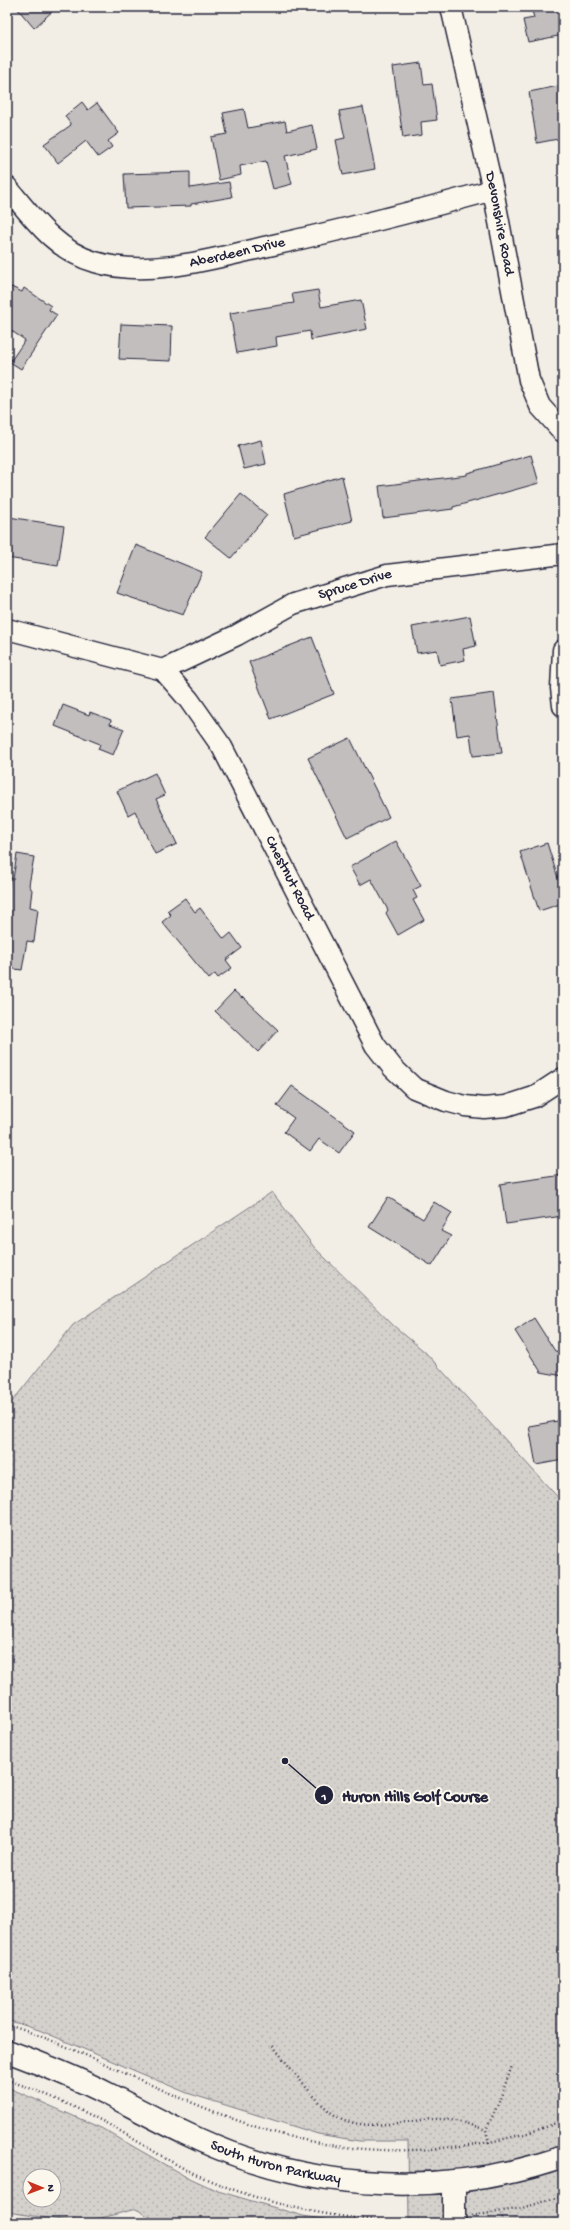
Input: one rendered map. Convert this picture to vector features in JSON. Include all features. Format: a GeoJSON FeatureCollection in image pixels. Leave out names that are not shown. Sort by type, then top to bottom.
{"type":"FeatureCollection","features":[{"type":"Feature","properties":{"kind":"main road","name":"South Huron Parkway"},"geometry":{"type":"LineString","coordinates":[[7,2051],[69,2076],[183,2132],[242,2157],[292,2171],[350,2181],[413,2184],[454,2182],[495,2176],[563,2157]]}},
{"type":"Feature","properties":{"kind":"main road"},"geometry":{"type":"LineString","coordinates":[[454,2182],[454,2223]]}},
{"type":"Feature","properties":{"kind":"street","name":"Devonshire Road"},"geometry":{"type":"LineString","coordinates":[[451,7],[492,190],[529,380],[540,406],[563,432]]}},
{"type":"Feature","properties":{"kind":"street","name":"Aberdeen Drive"},"geometry":{"type":"LineString","coordinates":[[7,187],[46,233],[69,251],[94,262],[122,268],[157,267],[205,260],[349,228],[492,190]]}},
{"type":"Feature","properties":{"kind":"street","name":"Spruce Drive"},"geometry":{"type":"LineString","coordinates":[[163,670],[237,635],[293,604],[387,575],[563,554]]}},
{"type":"Feature","properties":{"kind":"street"},"geometry":{"type":"LineString","coordinates":[[7,629],[163,670]]}},
{"type":"Feature","properties":{"kind":"street"},"geometry":{"type":"LineString","coordinates":[[563,650],[561,688],[563,706]]}},
{"type":"Feature","properties":{"kind":"street","name":"Chestnut Road"},"geometry":{"type":"LineString","coordinates":[[163,670],[189,700],[222,747],[374,1045],[393,1068],[414,1088],[446,1101],[484,1108],[506,1106],[534,1097],[563,1078]]}},
{"type":"Feature","properties":{"kind":"path"},"geometry":{"type":"LineString","coordinates":[[7,2025],[37,2034],[186,2101],[269,2132],[290,2138],[349,2149],[413,2151],[489,2143],[563,2120]]}},
{"type":"Feature","properties":{"kind":"path"},"geometry":{"type":"LineString","coordinates":[[273,2046],[327,2110],[345,2120],[365,2125],[442,2120],[464,2123],[486,2130]]}},
{"type":"Feature","properties":{"kind":"path"},"geometry":{"type":"LineString","coordinates":[[489,2143],[486,2130],[499,2102],[512,2066]]}},
{"type":"Feature","properties":{"kind":"path"},"geometry":{"type":"LineString","coordinates":[[7,2080],[103,2122],[185,2169],[220,2185],[311,2210],[388,2220],[432,2220]]}},
{"type":"Feature","properties":{"kind":"path"},"geometry":{"type":"LineString","coordinates":[[478,2216],[503,2212],[563,2196]]}},
{"type":"Feature","properties":{"kind":"path"},"geometry":{"type":"LineString","coordinates":[[502,2223],[503,2212]]}},
{"type":"Feature","properties":{"kind":"shaded area"},"geometry":{"type":"Polygon","coordinates":[[[272,1192],[314,1247],[394,1326],[425,1352],[563,1503],[563,2223],[409,2223],[408,2141],[359,2141],[318,2134],[187,2093],[39,2030],[7,2020],[7,1408],[73,1325],[272,1192]]]}},
{"type":"Feature","properties":{"kind":"shaded area"},"geometry":{"type":"Polygon","coordinates":[[[7,2087],[101,2128],[183,2175],[218,2191],[303,2216],[350,2223],[160,2223],[136,2209],[82,2223],[7,2212],[7,2087]]]}},
{"type":"Feature","properties":{"kind":"building"},"geometry":{"type":"Polygon","coordinates":[[[16,7],[57,7],[34,28],[16,7]]]}},
{"type":"Feature","properties":{"kind":"building"},"geometry":{"type":"Polygon","coordinates":[[[531,7],[563,7],[563,35],[528,42],[523,20],[534,18],[531,7]]]}},
{"type":"Feature","properties":{"kind":"building"},"geometry":{"type":"Polygon","coordinates":[[[421,63],[424,85],[432,84],[437,120],[421,122],[422,135],[403,138],[393,67],[421,63]]]}},
{"type":"Feature","properties":{"kind":"building"},"geometry":{"type":"Polygon","coordinates":[[[563,85],[563,118],[560,119],[563,138],[537,143],[529,92],[563,85]]]}},
{"type":"Feature","properties":{"kind":"building"},"geometry":{"type":"Polygon","coordinates":[[[82,102],[88,110],[97,103],[119,133],[108,141],[112,147],[98,157],[86,141],[58,163],[44,144],[71,125],[65,116],[82,102]]]}},
{"type":"Feature","properties":{"kind":"building"},"geometry":{"type":"Polygon","coordinates":[[[363,107],[375,169],[343,175],[336,140],[345,138],[339,111],[363,107]]]}},
{"type":"Feature","properties":{"kind":"building"},"geometry":{"type":"Polygon","coordinates":[[[244,109],[248,128],[285,121],[287,131],[312,125],[317,149],[285,156],[292,184],[273,189],[266,161],[240,166],[241,175],[219,180],[211,137],[227,134],[223,113],[244,109]]]}},
{"type":"Feature","properties":{"kind":"building"},"geometry":{"type":"Polygon","coordinates":[[[190,172],[190,188],[229,182],[232,197],[191,204],[191,206],[126,208],[124,174],[190,172]]]}},
{"type":"Feature","properties":{"kind":"building"},"geometry":{"type":"Polygon","coordinates":[[[7,285],[22,292],[24,288],[51,306],[49,310],[57,315],[21,369],[10,362],[25,340],[7,328],[7,285]]]}},
{"type":"Feature","properties":{"kind":"building"},"geometry":{"type":"Polygon","coordinates":[[[318,290],[321,307],[361,300],[367,329],[311,340],[310,331],[276,337],[277,346],[237,353],[230,313],[294,303],[292,294],[318,290]]]}},
{"type":"Feature","properties":{"kind":"building"},"geometry":{"type":"Polygon","coordinates":[[[121,324],[172,326],[171,361],[119,359],[121,324]]]}},
{"type":"Feature","properties":{"kind":"building"},"geometry":{"type":"Polygon","coordinates":[[[261,440],[266,464],[244,469],[238,446],[261,440]]]}},
{"type":"Feature","properties":{"kind":"building"},"geometry":{"type":"Polygon","coordinates":[[[531,455],[539,483],[453,507],[453,509],[383,518],[379,486],[467,475],[467,473],[531,455]]]}},
{"type":"Feature","properties":{"kind":"building"},"geometry":{"type":"Polygon","coordinates":[[[342,476],[352,521],[294,536],[284,494],[342,476]]]}},
{"type":"Feature","properties":{"kind":"building"},"geometry":{"type":"Polygon","coordinates":[[[241,494],[267,515],[231,558],[205,537],[241,494]]]}},
{"type":"Feature","properties":{"kind":"building"},"geometry":{"type":"Polygon","coordinates":[[[9,517],[64,526],[58,566],[7,558],[9,517]]]}},
{"type":"Feature","properties":{"kind":"building"},"geometry":{"type":"Polygon","coordinates":[[[136,545],[202,572],[183,615],[117,593],[136,545]]]}},
{"type":"Feature","properties":{"kind":"building"},"geometry":{"type":"Polygon","coordinates":[[[470,616],[476,646],[463,649],[465,660],[440,665],[437,650],[417,653],[412,627],[470,616]]]}},
{"type":"Feature","properties":{"kind":"building"},"geometry":{"type":"Polygon","coordinates":[[[312,637],[334,694],[271,719],[249,662],[312,637]]]}},
{"type":"Feature","properties":{"kind":"building"},"geometry":{"type":"Polygon","coordinates":[[[494,693],[502,753],[473,756],[470,734],[457,736],[452,699],[494,693]]]}},
{"type":"Feature","properties":{"kind":"building"},"geometry":{"type":"Polygon","coordinates":[[[63,705],[89,715],[90,712],[111,720],[110,724],[124,729],[113,755],[98,749],[100,744],[55,726],[63,705]]]}},
{"type":"Feature","properties":{"kind":"building"},"geometry":{"type":"Polygon","coordinates":[[[350,738],[389,817],[347,838],[308,758],[350,738]]]}},
{"type":"Feature","properties":{"kind":"building"},"geometry":{"type":"Polygon","coordinates":[[[155,773],[165,795],[156,799],[177,844],[155,854],[135,811],[128,815],[117,791],[155,773]]]}},
{"type":"Feature","properties":{"kind":"building"},"geometry":{"type":"Polygon","coordinates":[[[396,841],[421,886],[413,890],[417,898],[413,900],[424,920],[398,935],[386,913],[388,910],[371,879],[360,885],[350,867],[396,841]]]}},
{"type":"Feature","properties":{"kind":"building"},"geometry":{"type":"Polygon","coordinates":[[[547,843],[563,894],[563,903],[539,911],[520,852],[547,843]]]}},
{"type":"Feature","properties":{"kind":"building"},"geometry":{"type":"Polygon","coordinates":[[[17,854],[34,857],[29,885],[32,890],[30,907],[38,909],[34,942],[27,941],[22,970],[7,968],[7,897],[10,878],[13,879],[17,854]]]}},
{"type":"Feature","properties":{"kind":"building"},"geometry":{"type":"Polygon","coordinates":[[[185,898],[195,912],[200,908],[224,939],[231,933],[242,948],[226,960],[232,968],[218,978],[215,974],[209,979],[162,922],[171,915],[167,911],[185,898]]]}},
{"type":"Feature","properties":{"kind":"building"},"geometry":{"type":"Polygon","coordinates":[[[234,991],[242,998],[243,997],[278,1030],[258,1052],[215,1011],[234,991]]]}},
{"type":"Feature","properties":{"kind":"building"},"geometry":{"type":"Polygon","coordinates":[[[292,1086],[355,1131],[339,1153],[319,1139],[310,1151],[284,1132],[294,1118],[277,1106],[292,1086]]]}},
{"type":"Feature","properties":{"kind":"building"},"geometry":{"type":"Polygon","coordinates":[[[563,1175],[563,1216],[506,1224],[500,1184],[563,1175]]]}},
{"type":"Feature","properties":{"kind":"building"},"geometry":{"type":"Polygon","coordinates":[[[388,1197],[423,1219],[434,1202],[452,1213],[441,1231],[451,1236],[432,1266],[369,1227],[388,1197]]]}},
{"type":"Feature","properties":{"kind":"building"},"geometry":{"type":"Polygon","coordinates":[[[534,1318],[555,1351],[563,1352],[563,1376],[541,1372],[515,1331],[534,1318]]]}},
{"type":"Feature","properties":{"kind":"building"},"geometry":{"type":"Polygon","coordinates":[[[563,1420],[563,1460],[536,1465],[529,1426],[563,1420]]]}},
{"type":"Feature","properties":{"kind":"place","name":"Huron Hills Golf Course"},"geometry":{"type":"Point","coordinates":[285,1761]}}]}
